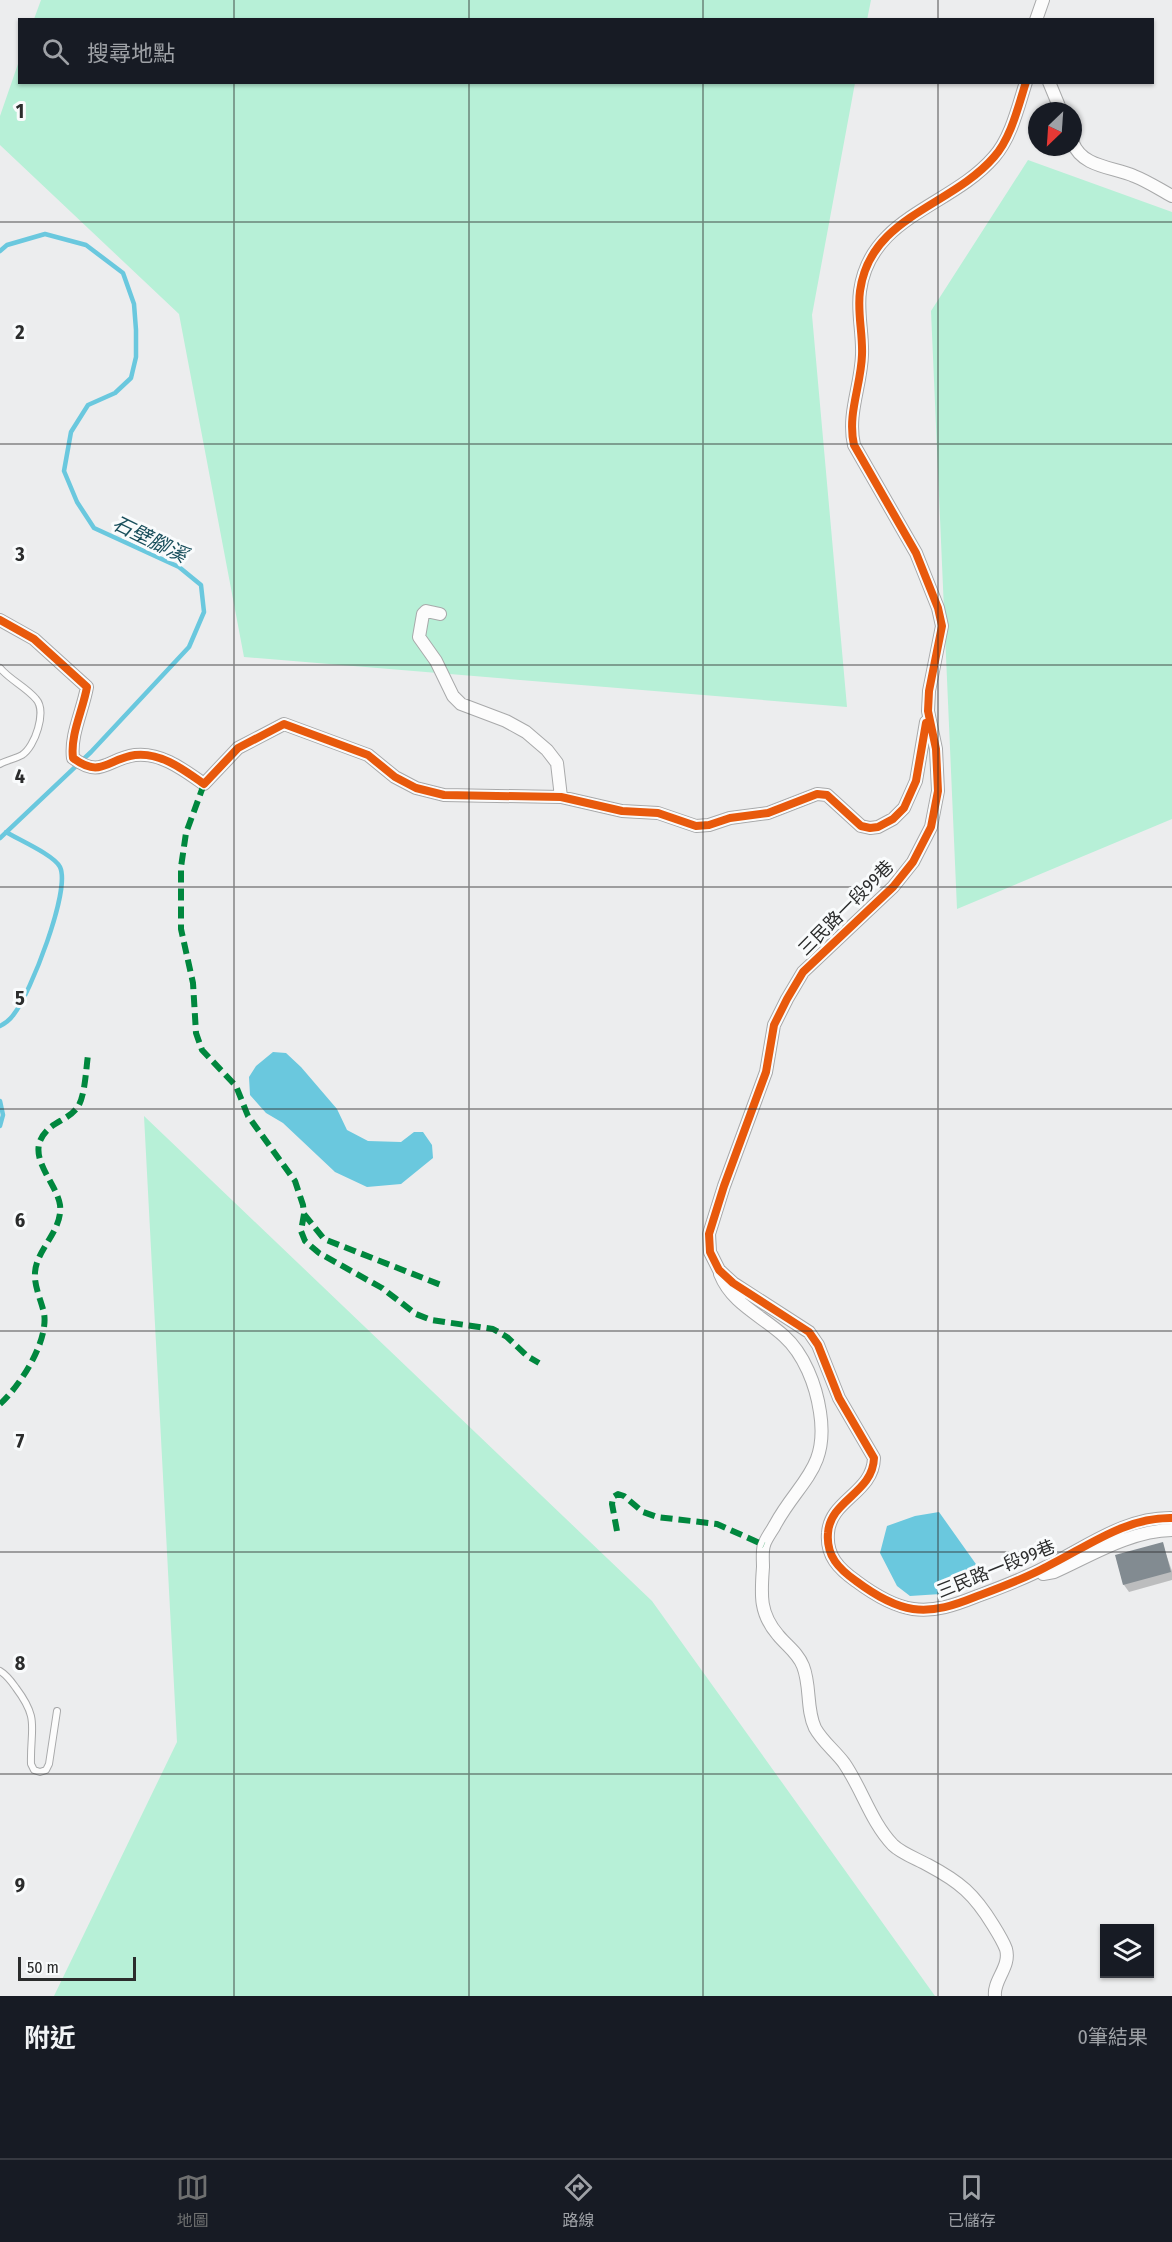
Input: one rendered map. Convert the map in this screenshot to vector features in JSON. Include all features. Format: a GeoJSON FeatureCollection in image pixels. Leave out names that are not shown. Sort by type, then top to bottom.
{"type":"FeatureCollection","features":[{"type":"Feature","properties":{"kind":"street"},"geometry":{"type":"LineString","coordinates":[[1037,18],[1043,0]]}},
{"type":"Feature","properties":{"kind":"street","name":"三民路一段99巷"},"geometry":{"type":"LineString","coordinates":[[1025,84],[1005,141],[994,157],[970,179],[899,223],[879,244],[867,267],[860,292],[862,357],[850,429],[854,445],[916,553],[938,608],[942,626],[929,691],[928,711],[936,749],[938,790],[931,827],[913,862],[893,888],[803,972],[774,1024],[766,1072],[709,1234],[710,1252],[719,1270],[733,1282],[809,1332],[818,1345],[839,1398],[874,1458],[870,1477],[832,1517],[828,1533],[830,1555],[839,1568],[863,1586],[899,1605],[933,1610],[955,1605],[1027,1575],[1132,1523],[1154,1518],[1172,1518]]}},
{"type":"Feature","properties":{"kind":"street"},"geometry":{"type":"LineString","coordinates":[[1050,84],[1057,102]]}},
{"type":"Feature","properties":{"kind":"street"},"geometry":{"type":"LineString","coordinates":[[1081,156],[1089,162],[1144,180],[1172,196]]}},
{"type":"Feature","properties":{"kind":"street"},"geometry":{"type":"LineString","coordinates":[[440,614],[426,611],[423,614],[419,637],[436,661],[453,696],[461,704],[506,721],[526,732],[547,750],[557,763],[561,797]]}},
{"type":"Feature","properties":{"kind":"street"},"geometry":{"type":"LineString","coordinates":[[0,620],[34,639],[87,687],[84,706],[72,742],[73,758],[84,766],[96,768],[135,755],[159,758],[180,767],[204,784],[238,748],[284,724],[368,755],[395,777],[416,789],[444,795],[561,797],[622,811],[658,813],[696,826],[709,825],[730,818],[768,813],[817,794],[827,795],[861,826],[878,827],[893,819],[904,808],[916,781],[928,711]]}},
{"type":"Feature","properties":{"kind":"street"},"geometry":{"type":"LineString","coordinates":[[719,1270],[725,1286],[741,1304],[784,1336],[800,1354],[814,1387],[820,1410],[822,1432],[819,1459],[811,1474],[783,1510],[764,1545],[761,1603],[764,1614],[776,1634],[803,1664],[810,1715],[816,1728],[845,1765],[883,1832],[894,1846],[948,1875],[971,1893],[998,1933],[1006,1951],[1007,1962],[994,1990],[994,1996]]}},
{"type":"Feature","properties":{"kind":"street"},"geometry":{"type":"LineString","coordinates":[[1027,1575],[1054,1572],[1130,1537],[1155,1531],[1172,1530]]}},
{"type":"Feature","properties":{"kind":"lane"},"geometry":{"type":"LineString","coordinates":[[0,668],[36,698],[41,710],[32,744],[21,756],[0,764]]}},
{"type":"Feature","properties":{"kind":"lane"},"geometry":{"type":"LineString","coordinates":[[0,1671],[12,1683],[30,1709],[33,1719],[31,1764],[34,1770],[40,1772],[46,1770],[49,1764],[57,1711]]}},
{"type":"Feature","properties":{"kind":"green space"},"geometry":{"type":"Polygon","coordinates":[[[41,0],[871,0],[867,18],[34,18],[41,0]]]}},
{"type":"Feature","properties":{"kind":"green space"},"geometry":{"type":"Polygon","coordinates":[[[18,64],[18,84],[855,84],[812,315],[847,707],[244,657],[179,314],[0,145],[0,116],[18,64]]]}},
{"type":"Feature","properties":{"kind":"green space"},"geometry":{"type":"Polygon","coordinates":[[[1028,160],[1172,212],[1172,819],[957,909],[931,311],[1028,160]]]}},
{"type":"Feature","properties":{"kind":"green space"},"geometry":{"type":"Polygon","coordinates":[[[144,1116],[652,1601],[935,1996],[54,1996],[177,1742],[144,1116]]]}},
{"type":"Feature","properties":{"kind":"water"},"geometry":{"type":"Polygon","coordinates":[[[273,1052],[286,1053],[301,1067],[337,1109],[347,1130],[368,1141],[401,1142],[414,1132],[423,1132],[432,1145],[433,1158],[401,1184],[367,1187],[335,1172],[283,1123],[266,1113],[250,1095],[249,1077],[256,1066],[273,1052]]]}},
{"type":"Feature","properties":{"kind":"water"},"geometry":{"type":"Polygon","coordinates":[[[939,1512],[983,1574],[956,1593],[910,1596],[897,1586],[880,1553],[887,1526],[915,1516],[939,1512]]]}},
{"type":"Feature","properties":{"kind":"building"},"geometry":{"type":"Polygon","coordinates":[[[1163,1542],[1171,1572],[1123,1585],[1115,1555],[1163,1542]]]}},
{"type":"Feature","properties":{"kind":"waterway","name":"石壁腳溪"},"geometry":{"type":"LineString","coordinates":[[0,251],[7,245],[45,234],[86,245],[123,273],[134,304],[136,330],[136,357],[131,378],[115,393],[88,405],[71,432],[64,471],[77,502],[94,528],[179,567],[201,585],[204,612],[189,647],[91,752],[0,838]]}},
{"type":"Feature","properties":{"kind":"waterway","name":"石壁腳溪"},"geometry":{"type":"LineString","coordinates":[[0,1026],[11,1018],[21,1003],[38,965],[60,897],[62,879],[60,867],[56,862],[6,832]]}},
{"type":"Feature","properties":{"kind":"waterway","name":"石壁腳溪"},"geometry":{"type":"LineString","coordinates":[[0,1101],[3,1115],[0,1126]]}},
{"type":"Feature","properties":{"kind":"marked path"},"geometry":{"type":"LineString","coordinates":[[204,784],[186,833],[181,867],[181,929],[193,983],[196,1033],[202,1050],[236,1086],[248,1116],[295,1181],[303,1205],[301,1231],[305,1241],[319,1253],[382,1288],[416,1314],[431,1320],[493,1329],[507,1337],[527,1356],[539,1363]]}},
{"type":"Feature","properties":{"kind":"marked path"},"geometry":{"type":"LineString","coordinates":[[0,1404],[24,1375],[38,1349],[44,1324],[44,1313],[35,1278],[36,1264],[54,1232],[60,1214],[60,1205],[39,1157],[40,1141],[52,1126],[73,1113],[80,1103],[88,1055]]}},
{"type":"Feature","properties":{"kind":"marked path"},"geometry":{"type":"LineString","coordinates":[[304,1214],[324,1239],[441,1285]]}},
{"type":"Feature","properties":{"kind":"marked path"},"geometry":{"type":"LineString","coordinates":[[617,1531],[612,1504],[613,1497],[618,1494],[624,1496],[643,1512],[657,1517],[717,1524],[764,1545]]}},
{"type":"Feature","properties":{"kind":"cycle path"},"geometry":{"type":"LineString","coordinates":[[1025,84],[1009,132],[994,157],[976,174],[895,229],[879,245],[867,266],[860,291],[862,355],[853,411],[852,434],[854,445],[916,553],[938,608],[942,626],[929,691],[928,711],[936,749],[938,791],[931,827],[913,862],[893,887],[803,972],[774,1025],[766,1072],[709,1234],[710,1252],[719,1270],[733,1283],[809,1332],[818,1345],[839,1398],[874,1458],[867,1480],[836,1512],[831,1522],[828,1541],[831,1555],[839,1567],[876,1594],[890,1602],[913,1609],[929,1610],[945,1607],[1029,1575],[1122,1528],[1138,1522],[1172,1518]]}},
{"type":"Feature","properties":{"kind":"cycle path"},"geometry":{"type":"LineString","coordinates":[[0,620],[34,639],[87,687],[75,731],[73,758],[91,767],[98,767],[135,755],[154,756],[172,763],[204,784],[238,748],[284,724],[368,755],[395,777],[416,788],[444,795],[561,797],[622,811],[658,813],[696,826],[709,825],[730,818],[768,813],[817,794],[827,795],[861,826],[870,828],[878,827],[893,819],[904,808],[916,781],[926,723]]}}]}
